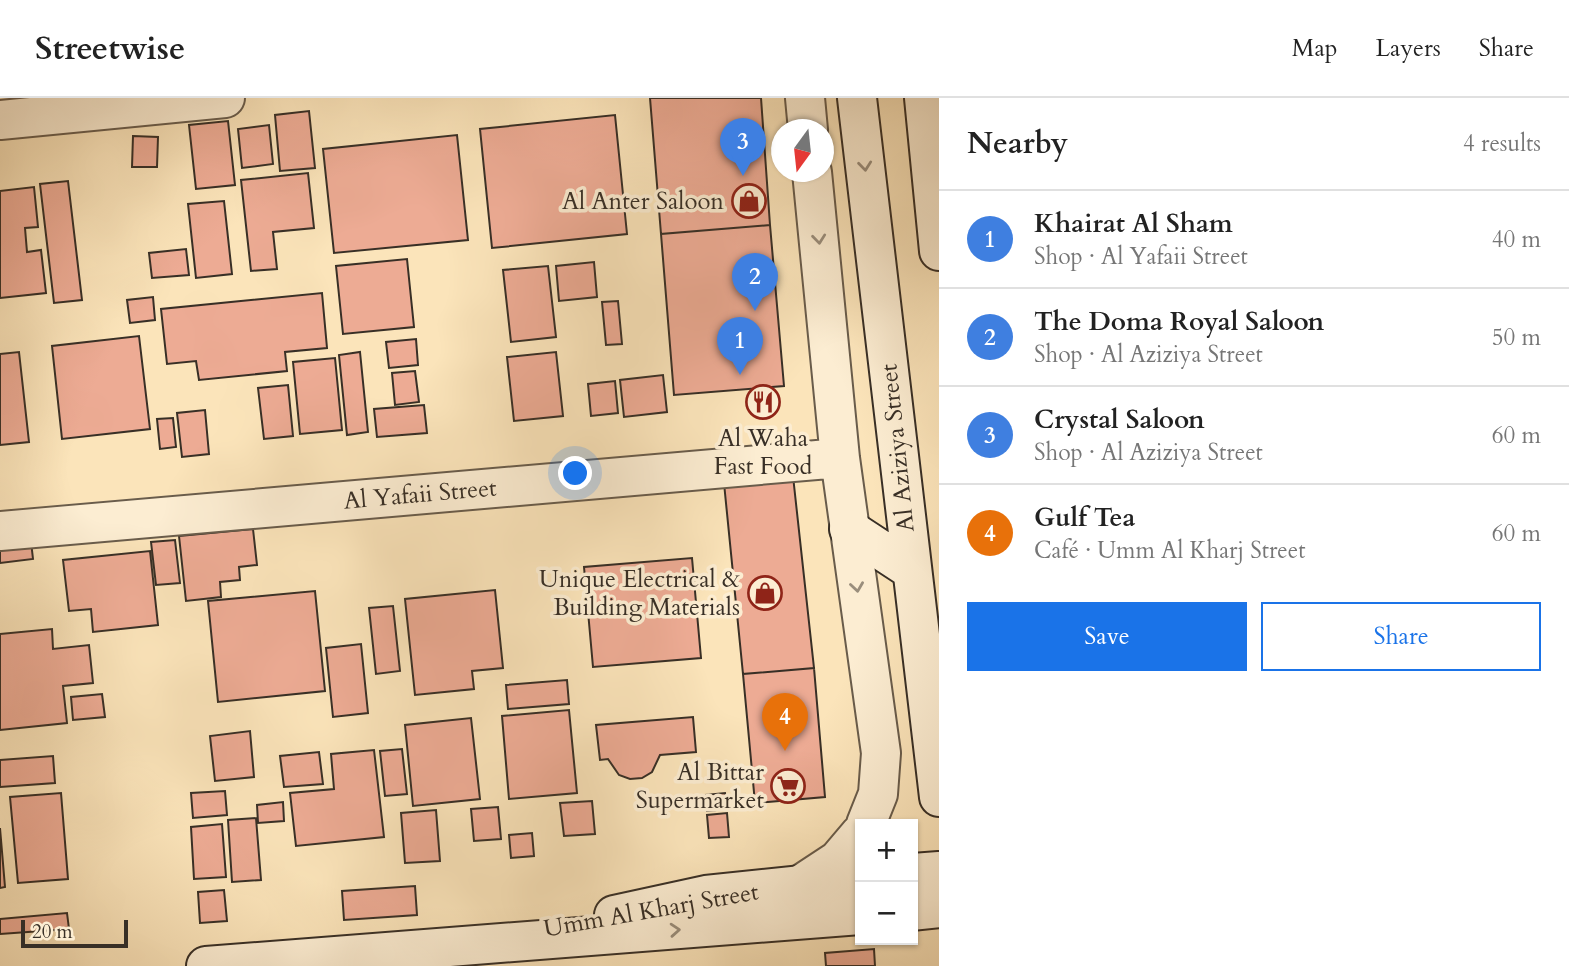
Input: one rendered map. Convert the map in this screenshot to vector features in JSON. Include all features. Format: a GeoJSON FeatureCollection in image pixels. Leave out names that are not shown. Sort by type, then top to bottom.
{"type":"FeatureCollection","features":[{"type":"Feature","properties":{"kind":"street"},"geometry":{"type":"LineString","coordinates":[[0,120],[225,98]]}},
{"type":"Feature","properties":{"kind":"street"},"geometry":{"type":"LineString","coordinates":[[805,98],[807,119]]}},
{"type":"Feature","properties":{"kind":"street","name":"Al Aziziya Street"},"geometry":{"type":"LineString","coordinates":[[857,98],[910,569],[939,797]]}},
{"type":"Feature","properties":{"kind":"street"},"geometry":{"type":"LineString","coordinates":[[924,98],[939,251]]}},
{"type":"Feature","properties":{"kind":"street"},"geometry":{"type":"LineString","coordinates":[[813,182],[840,458],[881,753],[878,794],[868,819]]}},
{"type":"Feature","properties":{"kind":"street","name":"Al Yafaii Street"},"geometry":{"type":"LineString","coordinates":[[0,531],[840,458]]}},
{"type":"Feature","properties":{"kind":"street"},"geometry":{"type":"LineString","coordinates":[[849,529],[910,569]]}},
{"type":"Feature","properties":{"kind":"street"},"geometry":{"type":"LineString","coordinates":[[800,885],[838,860],[855,840]]}},
{"type":"Feature","properties":{"kind":"street"},"geometry":{"type":"LineString","coordinates":[[918,873],[939,871]]}},
{"type":"Feature","properties":{"kind":"street","name":"Umm Al Kharj Street"},"geometry":{"type":"LineString","coordinates":[[206,966],[389,958],[485,943],[706,895],[855,880]]}},
{"type":"Feature","properties":{"kind":"street"},"geometry":{"type":"LineString","coordinates":[[918,910],[939,908]]}},
{"type":"Feature","properties":{"kind":"street","name":"Umm Al Kharj Street"},"geometry":{"type":"LineString","coordinates":[[485,943],[855,915]]}},
{"type":"Feature","properties":{"kind":"building"},"geometry":{"type":"Polygon","coordinates":[[[650,98],[761,98],[770,225],[661,234],[650,98]]]}},
{"type":"Feature","properties":{"kind":"building"},"geometry":{"type":"Polygon","coordinates":[[[309,111],[315,168],[280,171],[275,115],[309,111]]]}},
{"type":"Feature","properties":{"kind":"building"},"geometry":{"type":"Polygon","coordinates":[[[615,115],[627,234],[492,248],[480,129],[615,115]]]}},
{"type":"Feature","properties":{"kind":"building"},"geometry":{"type":"Polygon","coordinates":[[[228,121],[235,185],[196,189],[189,125],[228,121]]]}},
{"type":"Feature","properties":{"kind":"building"},"geometry":{"type":"Polygon","coordinates":[[[269,125],[273,164],[242,168],[238,129],[269,125]]]}},
{"type":"Feature","properties":{"kind":"building"},"geometry":{"type":"Polygon","coordinates":[[[457,135],[468,240],[334,253],[323,149],[457,135]]]}},
{"type":"Feature","properties":{"kind":"building"},"geometry":{"type":"Polygon","coordinates":[[[133,136],[158,137],[157,167],[132,167],[133,136]]]}},
{"type":"Feature","properties":{"kind":"building"},"geometry":{"type":"Polygon","coordinates":[[[308,173],[314,228],[273,232],[277,269],[251,271],[241,180],[308,173]]]}},
{"type":"Feature","properties":{"kind":"building"},"geometry":{"type":"Polygon","coordinates":[[[68,181],[82,300],[54,303],[40,184],[68,181]]]}},
{"type":"Feature","properties":{"kind":"building"},"geometry":{"type":"Polygon","coordinates":[[[34,187],[38,227],[25,228],[27,252],[41,250],[46,293],[0,298],[0,191],[34,187]]]}},
{"type":"Feature","properties":{"kind":"building"},"geometry":{"type":"Polygon","coordinates":[[[224,201],[232,274],[196,278],[188,204],[224,201]]]}},
{"type":"Feature","properties":{"kind":"building"},"geometry":{"type":"Polygon","coordinates":[[[770,225],[784,386],[674,395],[661,234],[770,225]]]}},
{"type":"Feature","properties":{"kind":"building"},"geometry":{"type":"Polygon","coordinates":[[[186,249],[189,275],[152,278],[149,253],[186,249]]]}},
{"type":"Feature","properties":{"kind":"building"},"geometry":{"type":"Polygon","coordinates":[[[407,259],[414,327],[343,334],[336,266],[407,259]]]}},
{"type":"Feature","properties":{"kind":"building"},"geometry":{"type":"Polygon","coordinates":[[[594,262],[597,297],[559,301],[556,266],[594,262]]]}},
{"type":"Feature","properties":{"kind":"building"},"geometry":{"type":"Polygon","coordinates":[[[548,266],[556,337],[511,342],[503,270],[548,266]]]}},
{"type":"Feature","properties":{"kind":"building"},"geometry":{"type":"Polygon","coordinates":[[[322,293],[327,348],[285,352],[287,371],[199,380],[196,361],[167,364],[161,309],[322,293]]]}},
{"type":"Feature","properties":{"kind":"building"},"geometry":{"type":"Polygon","coordinates":[[[153,297],[155,320],[130,323],[127,300],[153,297]]]}},
{"type":"Feature","properties":{"kind":"building"},"geometry":{"type":"Polygon","coordinates":[[[618,301],[622,344],[606,345],[602,302],[618,301]]]}},
{"type":"Feature","properties":{"kind":"building"},"geometry":{"type":"Polygon","coordinates":[[[139,336],[150,429],[62,439],[52,346],[139,336]]]}},
{"type":"Feature","properties":{"kind":"building"},"geometry":{"type":"Polygon","coordinates":[[[416,339],[418,365],[389,368],[386,342],[416,339]]]}},
{"type":"Feature","properties":{"kind":"building"},"geometry":{"type":"Polygon","coordinates":[[[19,352],[29,442],[0,445],[0,354],[19,352]]]}},
{"type":"Feature","properties":{"kind":"building"},"geometry":{"type":"Polygon","coordinates":[[[360,352],[368,432],[347,435],[339,355],[360,352]]]}},
{"type":"Feature","properties":{"kind":"building"},"geometry":{"type":"Polygon","coordinates":[[[556,352],[563,416],[514,421],[507,357],[556,352]]]}},
{"type":"Feature","properties":{"kind":"building"},"geometry":{"type":"Polygon","coordinates":[[[335,358],[342,430],[300,434],[293,362],[335,358]]]}},
{"type":"Feature","properties":{"kind":"building"},"geometry":{"type":"Polygon","coordinates":[[[415,371],[419,402],[395,405],[392,373],[415,371]]]}},
{"type":"Feature","properties":{"kind":"building"},"geometry":{"type":"Polygon","coordinates":[[[663,375],[667,412],[624,417],[620,380],[663,375]]]}},
{"type":"Feature","properties":{"kind":"building"},"geometry":{"type":"Polygon","coordinates":[[[615,381],[618,413],[591,416],[588,384],[615,381]]]}},
{"type":"Feature","properties":{"kind":"building"},"geometry":{"type":"Polygon","coordinates":[[[288,385],[293,436],[264,439],[258,388],[288,385]]]}},
{"type":"Feature","properties":{"kind":"building"},"geometry":{"type":"Polygon","coordinates":[[[424,405],[427,433],[377,437],[374,409],[424,405]]]}},
{"type":"Feature","properties":{"kind":"building"},"geometry":{"type":"Polygon","coordinates":[[[205,410],[209,454],[182,457],[177,413],[205,410]]]}},
{"type":"Feature","properties":{"kind":"building"},"geometry":{"type":"Polygon","coordinates":[[[173,418],[176,447],[160,449],[157,419],[173,418]]]}},
{"type":"Feature","properties":{"kind":"building"},"geometry":{"type":"Polygon","coordinates":[[[793,476],[814,668],[743,674],[724,483],[793,476]]]}},
{"type":"Feature","properties":{"kind":"building"},"geometry":{"type":"Polygon","coordinates":[[[253,529],[257,565],[239,567],[240,580],[220,582],[221,597],[186,601],[179,536],[253,529]]]}},
{"type":"Feature","properties":{"kind":"building"},"geometry":{"type":"Polygon","coordinates":[[[30,533],[33,559],[0,563],[0,537],[30,533]]]}},
{"type":"Feature","properties":{"kind":"building"},"geometry":{"type":"Polygon","coordinates":[[[175,540],[180,583],[156,585],[151,542],[175,540]]]}},
{"type":"Feature","properties":{"kind":"building"},"geometry":{"type":"Polygon","coordinates":[[[150,551],[158,625],[93,632],[91,609],[69,611],[63,560],[150,551]]]}},
{"type":"Feature","properties":{"kind":"building"},"geometry":{"type":"Polygon","coordinates":[[[692,558],[701,658],[593,667],[584,567],[692,558]]]}},
{"type":"Feature","properties":{"kind":"building"},"geometry":{"type":"Polygon","coordinates":[[[495,590],[503,668],[472,671],[474,689],[415,695],[405,599],[495,590]]]}},
{"type":"Feature","properties":{"kind":"building"},"geometry":{"type":"Polygon","coordinates":[[[315,591],[325,691],[218,702],[208,601],[315,591]]]}},
{"type":"Feature","properties":{"kind":"building"},"geometry":{"type":"Polygon","coordinates":[[[393,606],[400,671],[376,674],[369,608],[393,606]]]}},
{"type":"Feature","properties":{"kind":"building"},"geometry":{"type":"Polygon","coordinates":[[[52,629],[53,649],[89,645],[93,683],[63,686],[67,723],[0,730],[0,634],[52,629]]]}},
{"type":"Feature","properties":{"kind":"building"},"geometry":{"type":"Polygon","coordinates":[[[361,644],[368,713],[333,717],[326,648],[361,644]]]}},
{"type":"Feature","properties":{"kind":"building"},"geometry":{"type":"Polygon","coordinates":[[[814,668],[825,797],[755,803],[743,674],[814,668]]]}},
{"type":"Feature","properties":{"kind":"building"},"geometry":{"type":"Polygon","coordinates":[[[567,680],[569,704],[508,709],[506,685],[567,680]]]}},
{"type":"Feature","properties":{"kind":"building"},"geometry":{"type":"Polygon","coordinates":[[[102,694],[105,717],[73,720],[71,697],[102,694]]]}},
{"type":"Feature","properties":{"kind":"building"},"geometry":{"type":"Polygon","coordinates":[[[569,710],[577,793],[509,799],[502,716],[569,710]]]}},
{"type":"Feature","properties":{"kind":"building"},"geometry":{"type":"Polygon","coordinates":[[[693,717],[696,752],[660,755],[652,772],[642,778],[630,779],[619,775],[608,759],[600,760],[596,725],[693,717]]]}},
{"type":"Feature","properties":{"kind":"building"},"geometry":{"type":"Polygon","coordinates":[[[471,718],[480,799],[413,806],[405,725],[471,718]]]}},
{"type":"Feature","properties":{"kind":"building"},"geometry":{"type":"Polygon","coordinates":[[[250,731],[254,777],[215,781],[210,736],[250,731]]]}},
{"type":"Feature","properties":{"kind":"building"},"geometry":{"type":"Polygon","coordinates":[[[402,749],[407,794],[385,796],[380,751],[402,749]]]}},
{"type":"Feature","properties":{"kind":"building"},"geometry":{"type":"Polygon","coordinates":[[[374,750],[384,837],[296,846],[290,793],[334,789],[331,754],[374,750]]]}},
{"type":"Feature","properties":{"kind":"building"},"geometry":{"type":"Polygon","coordinates":[[[319,752],[323,784],[284,787],[280,756],[319,752]]]}},
{"type":"Feature","properties":{"kind":"building"},"geometry":{"type":"Polygon","coordinates":[[[53,756],[55,783],[0,787],[0,760],[53,756]]]}},
{"type":"Feature","properties":{"kind":"building"},"geometry":{"type":"Polygon","coordinates":[[[225,791],[227,815],[193,818],[191,793],[225,791]]]}},
{"type":"Feature","properties":{"kind":"building"},"geometry":{"type":"Polygon","coordinates":[[[61,793],[68,879],[18,883],[10,797],[61,793]]]}},
{"type":"Feature","properties":{"kind":"building"},"geometry":{"type":"Polygon","coordinates":[[[725,793],[727,809],[707,811],[706,795],[725,793]]]}},
{"type":"Feature","properties":{"kind":"building"},"geometry":{"type":"Polygon","coordinates":[[[592,801],[595,834],[564,836],[560,803],[592,801]]]}},
{"type":"Feature","properties":{"kind":"building"},"geometry":{"type":"Polygon","coordinates":[[[283,802],[284,821],[258,823],[257,805],[283,802]]]}},
{"type":"Feature","properties":{"kind":"building"},"geometry":{"type":"Polygon","coordinates":[[[498,807],[501,839],[474,841],[471,809],[498,807]]]}},
{"type":"Feature","properties":{"kind":"building"},"geometry":{"type":"Polygon","coordinates":[[[436,810],[440,861],[405,863],[401,813],[436,810]]]}},
{"type":"Feature","properties":{"kind":"building"},"geometry":{"type":"Polygon","coordinates":[[[727,813],[729,837],[709,838],[707,815],[727,813]]]}},
{"type":"Feature","properties":{"kind":"building"},"geometry":{"type":"Polygon","coordinates":[[[256,818],[261,880],[232,882],[228,820],[256,818]]]}},
{"type":"Feature","properties":{"kind":"building"},"geometry":{"type":"Polygon","coordinates":[[[222,824],[226,877],[194,879],[191,827],[222,824]]]}},
{"type":"Feature","properties":{"kind":"building"},"geometry":{"type":"Polygon","coordinates":[[[0,828],[5,887],[0,888],[0,828]]]}},
{"type":"Feature","properties":{"kind":"building"},"geometry":{"type":"Polygon","coordinates":[[[532,833],[534,856],[511,858],[509,835],[532,833]]]}},
{"type":"Feature","properties":{"kind":"building"},"geometry":{"type":"Polygon","coordinates":[[[415,886],[417,915],[344,920],[342,891],[415,886]]]}},
{"type":"Feature","properties":{"kind":"building"},"geometry":{"type":"Polygon","coordinates":[[[224,890],[227,921],[200,923],[198,892],[224,890]]]}},
{"type":"Feature","properties":{"kind":"building"},"geometry":{"type":"Polygon","coordinates":[[[67,913],[69,929],[0,934],[0,919],[67,913]]]}},
{"type":"Feature","properties":{"kind":"building"},"geometry":{"type":"Polygon","coordinates":[[[874,949],[875,966],[826,966],[825,953],[874,949]]]}},
{"type":"Feature","properties":{"kind":"place","name":"Crystal Saloon"},"geometry":{"type":"Point","coordinates":[743,176]}},
{"type":"Feature","properties":{"kind":"place","name":"Al Anter Saloon"},"geometry":{"type":"Point","coordinates":[749,201]}},
{"type":"Feature","properties":{"kind":"place","name":"The Doma Royal Saloon"},"geometry":{"type":"Point","coordinates":[755,311]}},
{"type":"Feature","properties":{"kind":"place","name":"Khairat Al Sham"},"geometry":{"type":"Point","coordinates":[740,375]}},
{"type":"Feature","properties":{"kind":"place","name":"Al Waha Fast Food"},"geometry":{"type":"Point","coordinates":[763,402]}},
{"type":"Feature","properties":{"kind":"place","name":"Unique Electrical & Building Materials"},"geometry":{"type":"Point","coordinates":[765,593]}},
{"type":"Feature","properties":{"kind":"place","name":"Gulf Tea"},"geometry":{"type":"Point","coordinates":[785,751]}},
{"type":"Feature","properties":{"kind":"place","name":"Al Bittar Supermarket"},"geometry":{"type":"Point","coordinates":[788,786]}}]}
